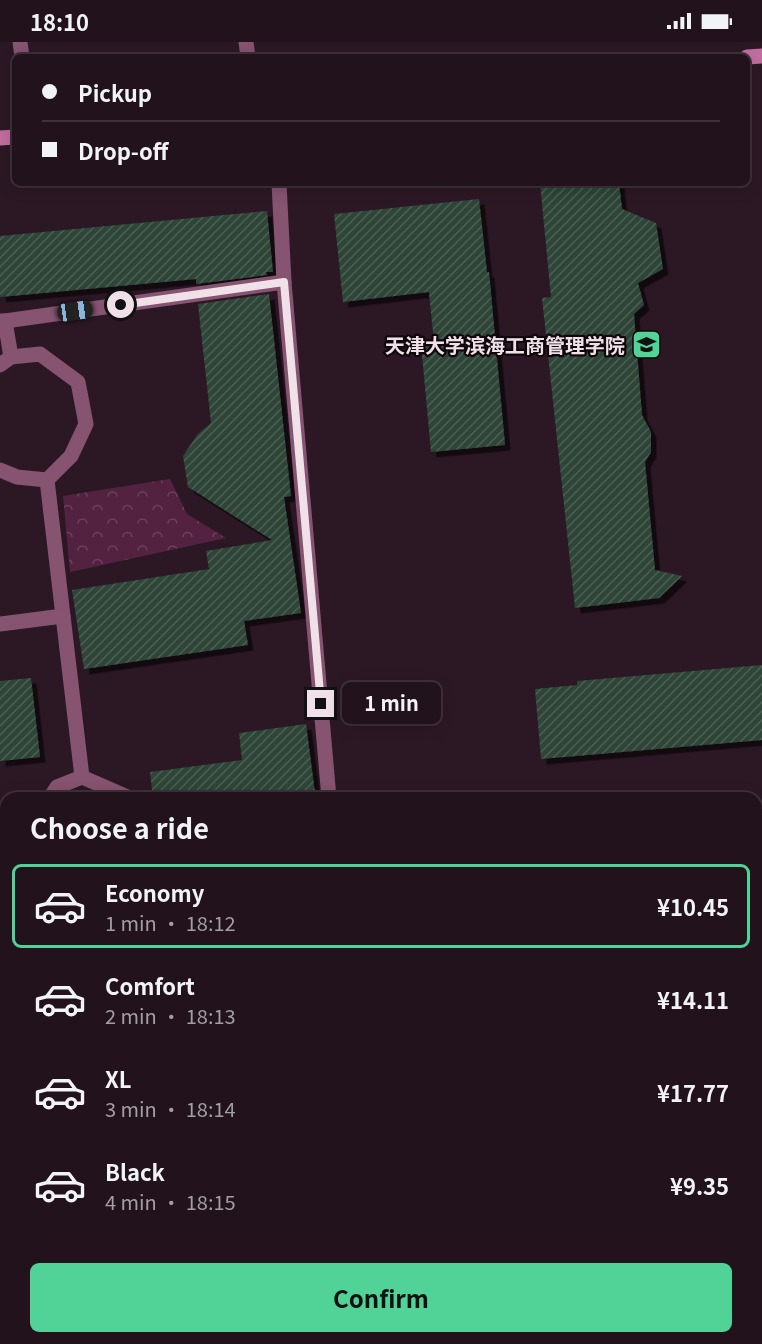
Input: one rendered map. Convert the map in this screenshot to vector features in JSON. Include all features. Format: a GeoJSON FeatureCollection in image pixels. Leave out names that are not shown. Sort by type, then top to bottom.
{"type":"FeatureCollection","features":[{"type":"Feature","properties":{"kind":"street"},"geometry":{"type":"LineString","coordinates":[[279,186],[284,282],[328,792]]}},
{"type":"Feature","properties":{"kind":"street"},"geometry":{"type":"LineString","coordinates":[[47,480],[71,456],[86,424],[78,382],[40,354],[5,362],[3,321],[284,282]]}},
{"type":"Feature","properties":{"kind":"street"},"geometry":{"type":"LineString","coordinates":[[0,470],[17,477],[47,480]]}},
{"type":"Feature","properties":{"kind":"street"},"geometry":{"type":"LineString","coordinates":[[47,480],[82,777]]}},
{"type":"Feature","properties":{"kind":"street"},"geometry":{"type":"LineString","coordinates":[[0,624],[63,616]]}},
{"type":"Feature","properties":{"kind":"street"},"geometry":{"type":"LineString","coordinates":[[54,792],[57,787],[82,777],[116,792]]}},
{"type":"Feature","properties":{"kind":"green space"},"geometry":{"type":"Polygon","coordinates":[[[170,479],[187,514],[226,538],[70,572],[63,496],[170,479]]]}},
{"type":"Feature","properties":{"kind":"building"},"geometry":{"type":"Polygon","coordinates":[[[540,186],[619,186],[622,209],[656,223],[663,269],[638,283],[644,305],[634,314],[642,415],[651,432],[651,452],[645,462],[655,570],[682,576],[659,598],[575,608],[542,298],[551,297],[540,186]]]}},
{"type":"Feature","properties":{"kind":"building"},"geometry":{"type":"Polygon","coordinates":[[[479,199],[487,272],[489,272],[505,445],[431,452],[421,344],[434,343],[429,292],[343,302],[334,214],[479,199]]]}},
{"type":"Feature","properties":{"kind":"building"},"geometry":{"type":"Polygon","coordinates":[[[267,211],[273,272],[266,272],[267,275],[196,284],[196,279],[0,297],[0,236],[267,211]]]}},
{"type":"Feature","properties":{"kind":"building"},"geometry":{"type":"Polygon","coordinates":[[[269,294],[291,496],[284,497],[301,613],[244,621],[248,645],[84,669],[72,590],[209,569],[206,551],[272,540],[188,487],[183,456],[197,435],[211,423],[198,304],[269,294]]]}},
{"type":"Feature","properties":{"kind":"building"},"geometry":{"type":"Polygon","coordinates":[[[762,665],[762,740],[541,759],[535,689],[577,685],[577,681],[762,665]]]}},
{"type":"Feature","properties":{"kind":"building"},"geometry":{"type":"Polygon","coordinates":[[[31,678],[40,757],[0,761],[0,681],[31,678]]]}},
{"type":"Feature","properties":{"kind":"building"},"geometry":{"type":"Polygon","coordinates":[[[306,724],[315,792],[152,792],[150,772],[242,760],[239,733],[306,724]]]}},
{"type":"Feature","properties":{"kind":"place","name":"天津大学滨海工商管理学院"},"geometry":{"type":"Point","coordinates":[646,344]}},
{"type":"Feature","properties":{"kind":"route"},"geometry":{"type":"LineString","coordinates":[[121,305],[284,282],[321,704]]}}]}
